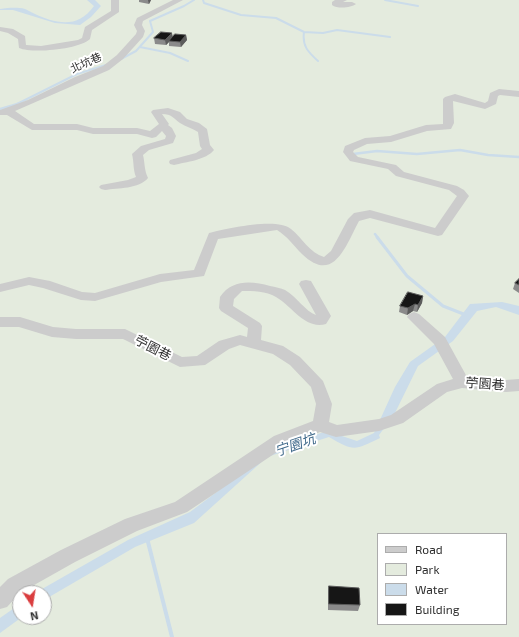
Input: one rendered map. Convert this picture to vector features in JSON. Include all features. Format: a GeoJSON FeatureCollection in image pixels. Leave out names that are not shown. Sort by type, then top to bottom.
{"type":"FeatureCollection","features":[{"type":"Feature","properties":{"kind":"street","name":"北坑巷"},"geometry":{"type":"LineString","coordinates":[[0,29],[10,31],[22,38],[22,46],[26,49],[80,42],[86,39],[88,29],[115,12],[115,0]]}},
{"type":"Feature","properties":{"kind":"street","name":"北坑巷"},"geometry":{"type":"LineString","coordinates":[[4,112],[106,68],[120,58],[140,35],[141,30],[138,25],[140,20],[179,0]]}},
{"type":"Feature","properties":{"kind":"street"},"geometry":{"type":"LineString","coordinates":[[343,0],[336,2],[336,5],[352,4]]}},
{"type":"Feature","properties":{"kind":"street"},"geometry":{"type":"LineString","coordinates":[[0,288],[29,281],[45,284],[81,296],[95,297],[160,278],[199,273],[213,236],[279,227],[290,233],[302,248],[317,260],[326,261],[332,257],[354,220],[358,216],[370,214],[438,232],[463,196],[460,192],[453,188],[400,174],[392,167],[354,159],[348,152],[349,148],[365,141],[391,139],[426,128],[447,127],[449,123],[448,99],[455,97],[485,106],[493,102],[493,95],[499,92],[519,94]]}},
{"type":"Feature","properties":{"kind":"street"},"geometry":{"type":"LineString","coordinates":[[4,112],[32,127],[77,126],[93,131],[137,131],[152,135],[164,124],[156,112],[177,114],[184,121],[196,125],[203,131],[205,146],[209,150],[200,155],[174,162]]}},
{"type":"Feature","properties":{"kind":"street"},"geometry":{"type":"LineString","coordinates":[[105,187],[130,183],[142,178],[139,171],[140,165],[137,154],[145,148],[169,141],[171,136],[168,130],[162,126]]}},
{"type":"Feature","properties":{"kind":"street"},"geometry":{"type":"LineString","coordinates":[[253,343],[255,326],[226,308],[227,297],[238,287],[257,287],[280,293],[294,303],[308,317],[321,321],[324,316],[306,284]]}},
{"type":"Feature","properties":{"kind":"street"},"geometry":{"type":"LineString","coordinates":[[414,317],[440,341],[462,382]]}},
{"type":"Feature","properties":{"kind":"street","name":"苧園巷"},"geometry":{"type":"LineString","coordinates":[[1,321],[31,325],[52,332],[76,334],[125,334],[180,362],[200,361],[224,345],[240,340],[278,350],[295,361],[318,385],[324,404],[320,425],[336,431],[385,423],[397,419],[442,388],[462,382],[506,386],[519,385]]}},
{"type":"Feature","properties":{"kind":"street"},"geometry":{"type":"LineString","coordinates":[[0,600],[15,586],[68,556],[131,525],[181,507],[280,441],[320,425]]}},
{"type":"Feature","properties":{"kind":"green space"},"geometry":{"type":"Polygon","coordinates":[[[0,0],[519,0],[519,637],[0,637],[0,0]]]}},
{"type":"Feature","properties":{"kind":"water"},"geometry":{"type":"Polygon","coordinates":[[[87,0],[95,0],[101,6],[91,17],[80,25],[55,23],[13,10],[0,10],[22,8],[50,20],[66,22],[74,21],[88,13],[94,6],[87,0]]]}},
{"type":"Feature","properties":{"kind":"water","name":"宁園坑"},"geometry":{"type":"Polygon","coordinates":[[[502,302],[519,306],[519,315],[496,307],[477,311],[453,341],[418,366],[394,415],[379,435],[380,438],[354,448],[344,445],[329,437],[267,457],[194,523],[135,547],[52,595],[52,585],[49,585],[128,540],[190,512],[230,482],[266,451],[327,431],[357,441],[374,433],[395,387],[410,362],[445,337],[470,304],[502,302]]]}},
{"type":"Feature","properties":{"kind":"water"},"geometry":{"type":"Polygon","coordinates":[[[12,610],[12,624],[0,633],[0,618],[12,610]]]}},
{"type":"Feature","properties":{"kind":"building"},"geometry":{"type":"Polygon","coordinates":[[[161,32],[172,33],[165,40],[154,38],[161,32]]]}},
{"type":"Feature","properties":{"kind":"building"},"geometry":{"type":"Polygon","coordinates":[[[175,34],[186,35],[180,42],[169,41],[175,34]]]}},
{"type":"Feature","properties":{"kind":"building"},"geometry":{"type":"Polygon","coordinates":[[[519,279],[519,285],[515,283],[519,279]]]}},
{"type":"Feature","properties":{"kind":"building"},"geometry":{"type":"Polygon","coordinates":[[[408,292],[423,296],[418,305],[415,304],[408,308],[400,306],[408,292]]]}},
{"type":"Feature","properties":{"kind":"building"},"geometry":{"type":"Polygon","coordinates":[[[329,586],[359,588],[360,605],[329,604],[329,586]]]}},
{"type":"Feature","properties":{"kind":"waterway"},"geometry":{"type":"LineString","coordinates":[[121,59],[136,51],[153,32],[150,21],[194,0]]}},
{"type":"Feature","properties":{"kind":"waterway"},"geometry":{"type":"LineString","coordinates":[[203,0],[204,3],[241,15],[276,18],[304,32]]}},
{"type":"Feature","properties":{"kind":"waterway"},"geometry":{"type":"LineString","coordinates":[[385,0],[418,6]]}},
{"type":"Feature","properties":{"kind":"waterway"},"geometry":{"type":"LineString","coordinates":[[304,32],[323,33],[337,30],[390,37]]}},
{"type":"Feature","properties":{"kind":"waterway"},"geometry":{"type":"LineString","coordinates":[[304,32],[306,48],[318,61]]}},
{"type":"Feature","properties":{"kind":"waterway"},"geometry":{"type":"LineString","coordinates":[[140,47],[170,53],[188,61]]}},
{"type":"Feature","properties":{"kind":"waterway"},"geometry":{"type":"LineString","coordinates":[[17,104],[77,74],[106,65]]}},
{"type":"Feature","properties":{"kind":"waterway"},"geometry":{"type":"LineString","coordinates":[[0,109],[21,103]]}},
{"type":"Feature","properties":{"kind":"waterway"},"geometry":{"type":"LineString","coordinates":[[353,154],[377,151],[417,154],[460,150],[488,155],[519,157]]}},
{"type":"Feature","properties":{"kind":"waterway"},"geometry":{"type":"LineString","coordinates":[[375,234],[378,238]]}},
{"type":"Feature","properties":{"kind":"waterway"},"geometry":{"type":"LineString","coordinates":[[377,237],[407,276],[443,306],[466,315]]}},
{"type":"Feature","properties":{"kind":"waterway"},"geometry":{"type":"LineString","coordinates":[[147,538],[172,637]]}}]}
